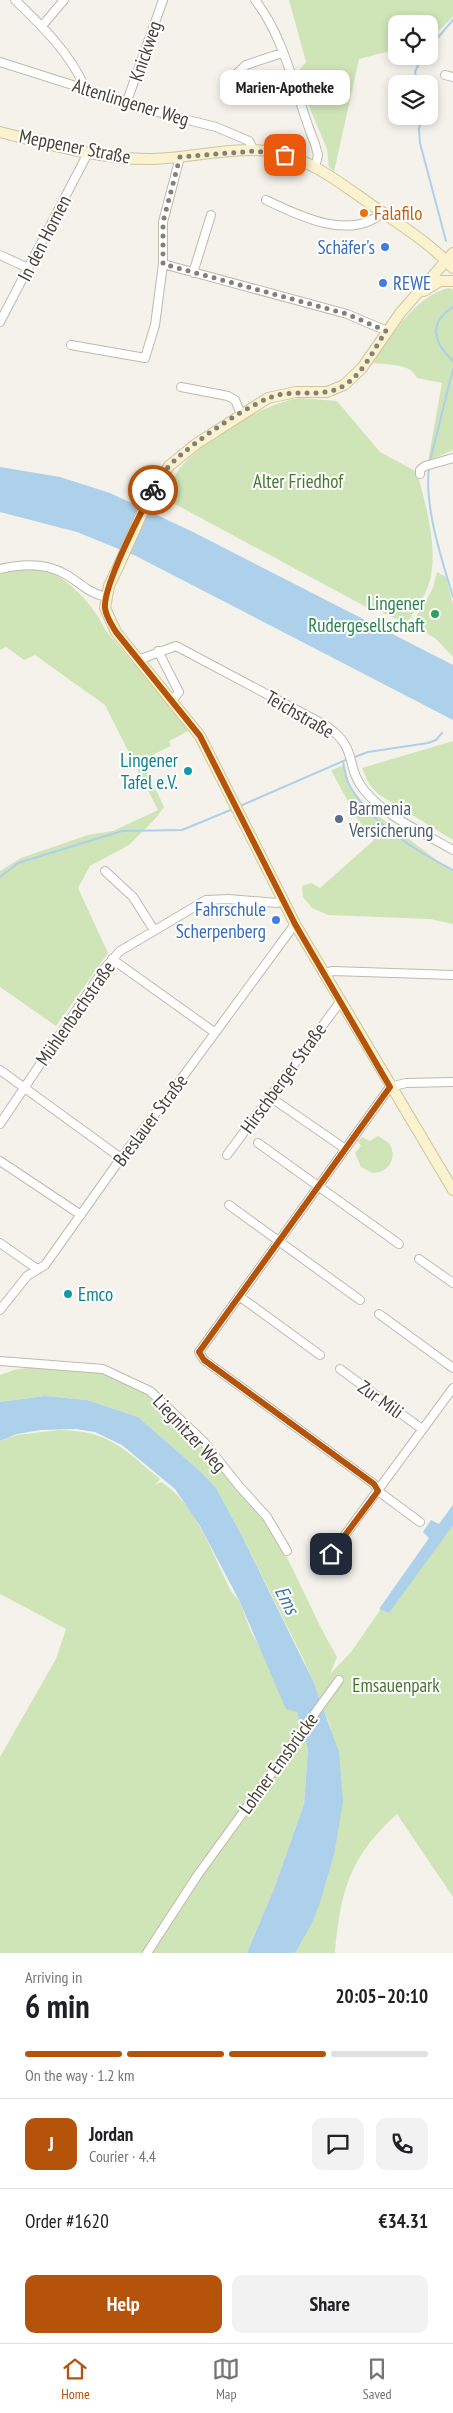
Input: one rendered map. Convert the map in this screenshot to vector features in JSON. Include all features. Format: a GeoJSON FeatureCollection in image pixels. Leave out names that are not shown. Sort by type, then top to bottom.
{"type":"FeatureCollection","features":[{"type":"Feature","properties":{"kind":"street"},"geometry":{"type":"LineString","coordinates":[[15,0],[42,26],[80,77],[85,88]]}},
{"type":"Feature","properties":{"kind":"street"},"geometry":{"type":"LineString","coordinates":[[42,26],[64,0]]}},
{"type":"Feature","properties":{"kind":"street","name":"Knickweg"},"geometry":{"type":"LineString","coordinates":[[127,101],[163,0]]}},
{"type":"Feature","properties":{"kind":"street"},"geometry":{"type":"LineString","coordinates":[[255,0],[267,16],[316,144],[318,155],[315,167]]}},
{"type":"Feature","properties":{"kind":"street"},"geometry":{"type":"LineString","coordinates":[[227,83],[246,65],[282,52]]}},
{"type":"Feature","properties":{"kind":"street","name":"Altenlingener Weg"},"geometry":{"type":"LineString","coordinates":[[0,62],[164,114],[216,127],[249,141],[254,151]]}},
{"type":"Feature","properties":{"kind":"street"},"geometry":{"type":"LineString","coordinates":[[445,74],[453,77]]}},
{"type":"Feature","properties":{"kind":"street","name":"Meppener Straße"},"geometry":{"type":"LineString","coordinates":[[0,132],[88,153],[149,159],[254,151],[285,155],[315,167],[451,261]]}},
{"type":"Feature","properties":{"kind":"street","name":"In den Hornen"},"geometry":{"type":"LineString","coordinates":[[0,322],[88,153]]}},
{"type":"Feature","properties":{"kind":"street"},"geometry":{"type":"LineString","coordinates":[[72,345],[146,358],[155,325],[163,264],[163,222],[180,157]]}},
{"type":"Feature","properties":{"kind":"street"},"geometry":{"type":"LineString","coordinates":[[266,200],[300,216],[334,225],[368,222],[382,213]]}},
{"type":"Feature","properties":{"kind":"street"},"geometry":{"type":"LineString","coordinates":[[193,273],[211,215]]}},
{"type":"Feature","properties":{"kind":"street"},"geometry":{"type":"LineString","coordinates":[[0,255],[28,268]]}},
{"type":"Feature","properties":{"kind":"street"},"geometry":{"type":"LineString","coordinates":[[451,261],[401,312],[362,368],[344,385],[327,392],[277,395],[241,414],[173,462],[163,473],[149,497],[118,565],[106,597],[105,608],[108,619],[138,660],[200,736],[295,924],[390,1087],[449,1179],[453,1190]]}},
{"type":"Feature","properties":{"kind":"street"},"geometry":{"type":"LineString","coordinates":[[163,264],[347,314],[386,331]]}},
{"type":"Feature","properties":{"kind":"street"},"geometry":{"type":"LineString","coordinates":[[401,312],[434,284],[440,281],[453,281]]}},
{"type":"Feature","properties":{"kind":"street"},"geometry":{"type":"LineString","coordinates":[[181,387],[228,396],[235,400],[241,414]]}},
{"type":"Feature","properties":{"kind":"street"},"geometry":{"type":"LineString","coordinates":[[420,474],[420,470],[425,466],[453,458]]}},
{"type":"Feature","properties":{"kind":"street"},"geometry":{"type":"LineString","coordinates":[[0,569],[29,565],[53,568],[66,574],[89,592],[106,597]]}},
{"type":"Feature","properties":{"kind":"street","name":"Teichstraße"},"geometry":{"type":"LineString","coordinates":[[138,660],[158,651],[176,646],[323,724],[334,731],[347,747],[363,789],[376,803],[453,850]]}},
{"type":"Feature","properties":{"kind":"street"},"geometry":{"type":"LineString","coordinates":[[158,651],[179,692],[171,702]]}},
{"type":"Feature","properties":{"kind":"street"},"geometry":{"type":"LineString","coordinates":[[105,871],[133,896],[154,930]]}},
{"type":"Feature","properties":{"kind":"street","name":"Mühlenbachstraße"},"geometry":{"type":"LineString","coordinates":[[0,1124],[112,958],[120,951],[206,900],[228,899],[277,903],[282,899]]}},
{"type":"Feature","properties":{"kind":"street","name":"Breslauer Straße"},"geometry":{"type":"LineString","coordinates":[[0,1310],[27,1276],[45,1265],[121,1158],[295,924]]}},
{"type":"Feature","properties":{"kind":"street"},"geometry":{"type":"LineString","coordinates":[[112,958],[214,1032]]}},
{"type":"Feature","properties":{"kind":"street"},"geometry":{"type":"LineString","coordinates":[[323,973],[334,971],[453,975]]}},
{"type":"Feature","properties":{"kind":"street","name":"Hirschberger Straße"},"geometry":{"type":"LineString","coordinates":[[227,1155],[340,1002]]}},
{"type":"Feature","properties":{"kind":"street"},"geometry":{"type":"LineString","coordinates":[[0,1070],[121,1158]]}},
{"type":"Feature","properties":{"kind":"street"},"geometry":{"type":"LineString","coordinates":[[420,1522],[378,1491],[374,1484],[201,1358],[199,1352],[280,1242],[344,1148],[390,1087],[406,1084],[453,1082]]}},
{"type":"Feature","properties":{"kind":"street"},"geometry":{"type":"LineString","coordinates":[[270,1097],[344,1148]]}},
{"type":"Feature","properties":{"kind":"street"},"geometry":{"type":"LineString","coordinates":[[258,1143],[399,1244]]}},
{"type":"Feature","properties":{"kind":"street"},"geometry":{"type":"LineString","coordinates":[[0,1160],[81,1215]]}},
{"type":"Feature","properties":{"kind":"street"},"geometry":{"type":"LineString","coordinates":[[229,1204],[360,1300]]}},
{"type":"Feature","properties":{"kind":"street"},"geometry":{"type":"LineString","coordinates":[[0,1243],[37,1269]]}},
{"type":"Feature","properties":{"kind":"street"},"geometry":{"type":"LineString","coordinates":[[419,1259],[453,1283]]}},
{"type":"Feature","properties":{"kind":"street"},"geometry":{"type":"LineString","coordinates":[[239,1296],[320,1355]]}},
{"type":"Feature","properties":{"kind":"street"},"geometry":{"type":"LineString","coordinates":[[379,1314],[453,1368]]}},
{"type":"Feature","properties":{"kind":"street","name":"Liegnitzer Weg"},"geometry":{"type":"LineString","coordinates":[[0,1361],[103,1369],[150,1391],[204,1442],[239,1486],[267,1517],[287,1551]]}},
{"type":"Feature","properties":{"kind":"street","name":"Zur Mili"},"geometry":{"type":"LineString","coordinates":[[340,1369],[422,1429]]}},
{"type":"Feature","properties":{"kind":"street"},"geometry":{"type":"LineString","coordinates":[[333,1566],[331,1554],[453,1388]]}},
{"type":"Feature","properties":{"kind":"street","name":"Lohner Emsbrücke"},"geometry":{"type":"LineString","coordinates":[[147,1953],[185,1893],[339,1680]]}},
{"type":"Feature","properties":{"kind":"green space"},"geometry":{"type":"Polygon","coordinates":[[[289,0],[453,0],[453,17],[438,31],[438,15],[388,15],[388,52],[359,59],[334,172],[329,167],[327,149],[297,78],[296,74],[306,62],[289,0]]]}},
{"type":"Feature","properties":{"kind":"green space"},"geometry":{"type":"Polygon","coordinates":[[[449,288],[453,289],[453,450],[428,461],[442,383],[417,378],[414,373],[404,367],[373,363],[405,318],[426,299],[437,292],[449,288]]]}},
{"type":"Feature","properties":{"kind":"green space","name":"Alter Friedhof"},"geometry":{"type":"Polygon","coordinates":[[[300,398],[337,401],[380,452],[417,472],[430,529],[433,559],[428,587],[407,624],[375,609],[368,608],[162,497],[188,459],[217,436],[251,415],[285,401],[300,398]]]}},
{"type":"Feature","properties":{"kind":"green space"},"geometry":{"type":"Polygon","coordinates":[[[43,567],[63,579],[80,594],[94,611],[106,631],[190,730],[169,741],[171,746],[144,759],[147,771],[164,807],[155,819],[129,845],[90,866],[78,888],[108,953],[56,1026],[0,987],[0,871],[21,858],[88,835],[113,831],[158,810],[105,705],[35,655],[24,660],[6,647],[0,650],[0,569],[43,567]]]}},
{"type":"Feature","properties":{"kind":"green space","name":"Lingener Rudergesellschaft"},"geometry":{"type":"Polygon","coordinates":[[[437,572],[446,577],[453,605],[453,657],[435,638],[414,626],[416,617],[433,588],[437,572]]]}},
{"type":"Feature","properties":{"kind":"green space"},"geometry":{"type":"Polygon","coordinates":[[[453,741],[453,840],[378,794],[369,784],[362,768],[453,741]]]}},
{"type":"Feature","properties":{"kind":"green space"},"geometry":{"type":"Polygon","coordinates":[[[344,765],[349,786],[367,807],[443,865],[453,870],[453,924],[430,919],[328,915],[312,908],[303,897],[302,886],[311,883],[320,888],[374,840],[358,820],[332,772],[332,770],[344,765]]]}},
{"type":"Feature","properties":{"kind":"green space"},"geometry":{"type":"Polygon","coordinates":[[[378,1136],[389,1143],[393,1154],[390,1163],[384,1170],[373,1173],[361,1167],[355,1153],[361,1146],[358,1141],[362,1137],[370,1141],[378,1136]]]}},
{"type":"Feature","properties":{"kind":"green space","name":"Emsauenpark"},"geometry":{"type":"Polygon","coordinates":[[[42,1366],[102,1372],[149,1393],[201,1443],[204,1450],[256,1507],[283,1549],[337,1657],[330,1674],[351,1652],[453,1505],[453,1897],[397,1814],[368,1845],[350,1876],[340,1911],[335,1953],[295,1953],[320,1903],[334,1855],[331,1728],[304,1660],[216,1488],[201,1472],[138,1417],[87,1400],[45,1396],[0,1402],[0,1375],[14,1370],[42,1366]]]}},
{"type":"Feature","properties":{"kind":"green space"},"geometry":{"type":"Polygon","coordinates":[[[59,1430],[92,1434],[115,1444],[160,1479],[155,1485],[161,1482],[185,1504],[203,1532],[232,1593],[239,1600],[251,1632],[297,1711],[308,1749],[304,1804],[275,1886],[247,1953],[0,1953],[0,1757],[56,1659],[66,1629],[0,1594],[0,1441],[17,1435],[59,1430]]]}},
{"type":"Feature","properties":{"kind":"water"},"geometry":{"type":"Polygon","coordinates":[[[0,467],[60,477],[110,493],[193,532],[453,665],[453,720],[136,556],[77,532],[0,512],[0,467]]]}},
{"type":"Feature","properties":{"kind":"water"},"geometry":{"type":"Polygon","coordinates":[[[45,1396],[87,1400],[138,1417],[201,1472],[216,1488],[241,1534],[313,1681],[339,1752],[343,1802],[334,1855],[320,1903],[311,1925],[295,1953],[247,1953],[275,1886],[304,1804],[308,1749],[297,1712],[286,1709],[239,1600],[200,1526],[175,1489],[122,1445],[95,1432],[76,1429],[41,1430],[17,1434],[0,1441],[0,1402],[45,1396]]]}},
{"type":"Feature","properties":{"kind":"water"},"geometry":{"type":"Polygon","coordinates":[[[453,1505],[453,1525],[389,1613],[379,1609],[429,1538],[423,1532],[431,1520],[439,1524],[453,1505]]]}},
{"type":"Feature","properties":{"kind":"waterway"},"geometry":{"type":"LineString","coordinates":[[438,38],[453,20]]}},
{"type":"Feature","properties":{"kind":"waterway"},"geometry":{"type":"LineString","coordinates":[[416,75],[418,65]]}},
{"type":"Feature","properties":{"kind":"waterway"},"geometry":{"type":"LineString","coordinates":[[420,125],[420,143],[446,241]]}},
{"type":"Feature","properties":{"kind":"waterway"},"geometry":{"type":"LineString","coordinates":[[453,307],[440,320],[436,333],[441,347],[453,361]]}},
{"type":"Feature","properties":{"kind":"waterway"},"geometry":{"type":"LineString","coordinates":[[430,461],[453,369]]}},
{"type":"Feature","properties":{"kind":"waterway"},"geometry":{"type":"LineString","coordinates":[[429,468],[428,483],[431,516],[453,597]]}},
{"type":"Feature","properties":{"kind":"waterway"},"geometry":{"type":"LineString","coordinates":[[352,758],[368,752],[428,743],[436,740],[442,733]]}},
{"type":"Feature","properties":{"kind":"waterway"},"geometry":{"type":"LineString","coordinates":[[240,806],[348,759]]}},
{"type":"Feature","properties":{"kind":"waterway"},"geometry":{"type":"LineString","coordinates":[[343,762],[349,785],[371,814],[396,836],[453,870]]}},
{"type":"Feature","properties":{"kind":"waterway"},"geometry":{"type":"LineString","coordinates":[[0,877],[18,863],[122,831],[182,830],[233,809]]}},
{"type":"Feature","properties":{"kind":"way so far"},"geometry":{"type":"LineString","coordinates":[[153,490],[163,473],[181,454],[260,402],[277,395],[296,392],[316,393],[334,391],[344,385],[357,375],[386,331],[347,314],[163,264],[163,222],[180,157],[254,151],[285,155]]}},
{"type":"Feature","properties":{"kind":"place","name":"Marien-Apotheke"},"geometry":{"type":"Point","coordinates":[285,155]}},
{"type":"Feature","properties":{"kind":"place","name":"Falafilo"},"geometry":{"type":"Point","coordinates":[364,213]}},
{"type":"Feature","properties":{"kind":"place","name":"Schäfer's"},"geometry":{"type":"Point","coordinates":[385,247]}},
{"type":"Feature","properties":{"kind":"place","name":"REWE"},"geometry":{"type":"Point","coordinates":[383,283]}},
{"type":"Feature","properties":{"kind":"place","name":"Lingener Rudergesellschaft"},"geometry":{"type":"Point","coordinates":[435,614]}},
{"type":"Feature","properties":{"kind":"place","name":"Lingener Tafel e.V."},"geometry":{"type":"Point","coordinates":[188,771]}},
{"type":"Feature","properties":{"kind":"place","name":"Barmenia Versicherung"},"geometry":{"type":"Point","coordinates":[339,819]}},
{"type":"Feature","properties":{"kind":"place","name":"Fahrschule Scherpenberg"},"geometry":{"type":"Point","coordinates":[276,920]}},
{"type":"Feature","properties":{"kind":"place","name":"Emco"},"geometry":{"type":"Point","coordinates":[68,1294]}},
{"type":"Feature","properties":{"kind":"route"},"geometry":{"type":"LineString","coordinates":[[153,490],[109,586],[105,608],[108,619],[171,702],[200,736],[295,924],[390,1087],[344,1148],[280,1242],[199,1352],[201,1358],[374,1484],[378,1491],[373,1494],[331,1554]]}},
{"type":"Feature","properties":{"kind":"water label","name":"Ems"},"geometry":{"type":"Point","coordinates":[287,1600]}}]}
